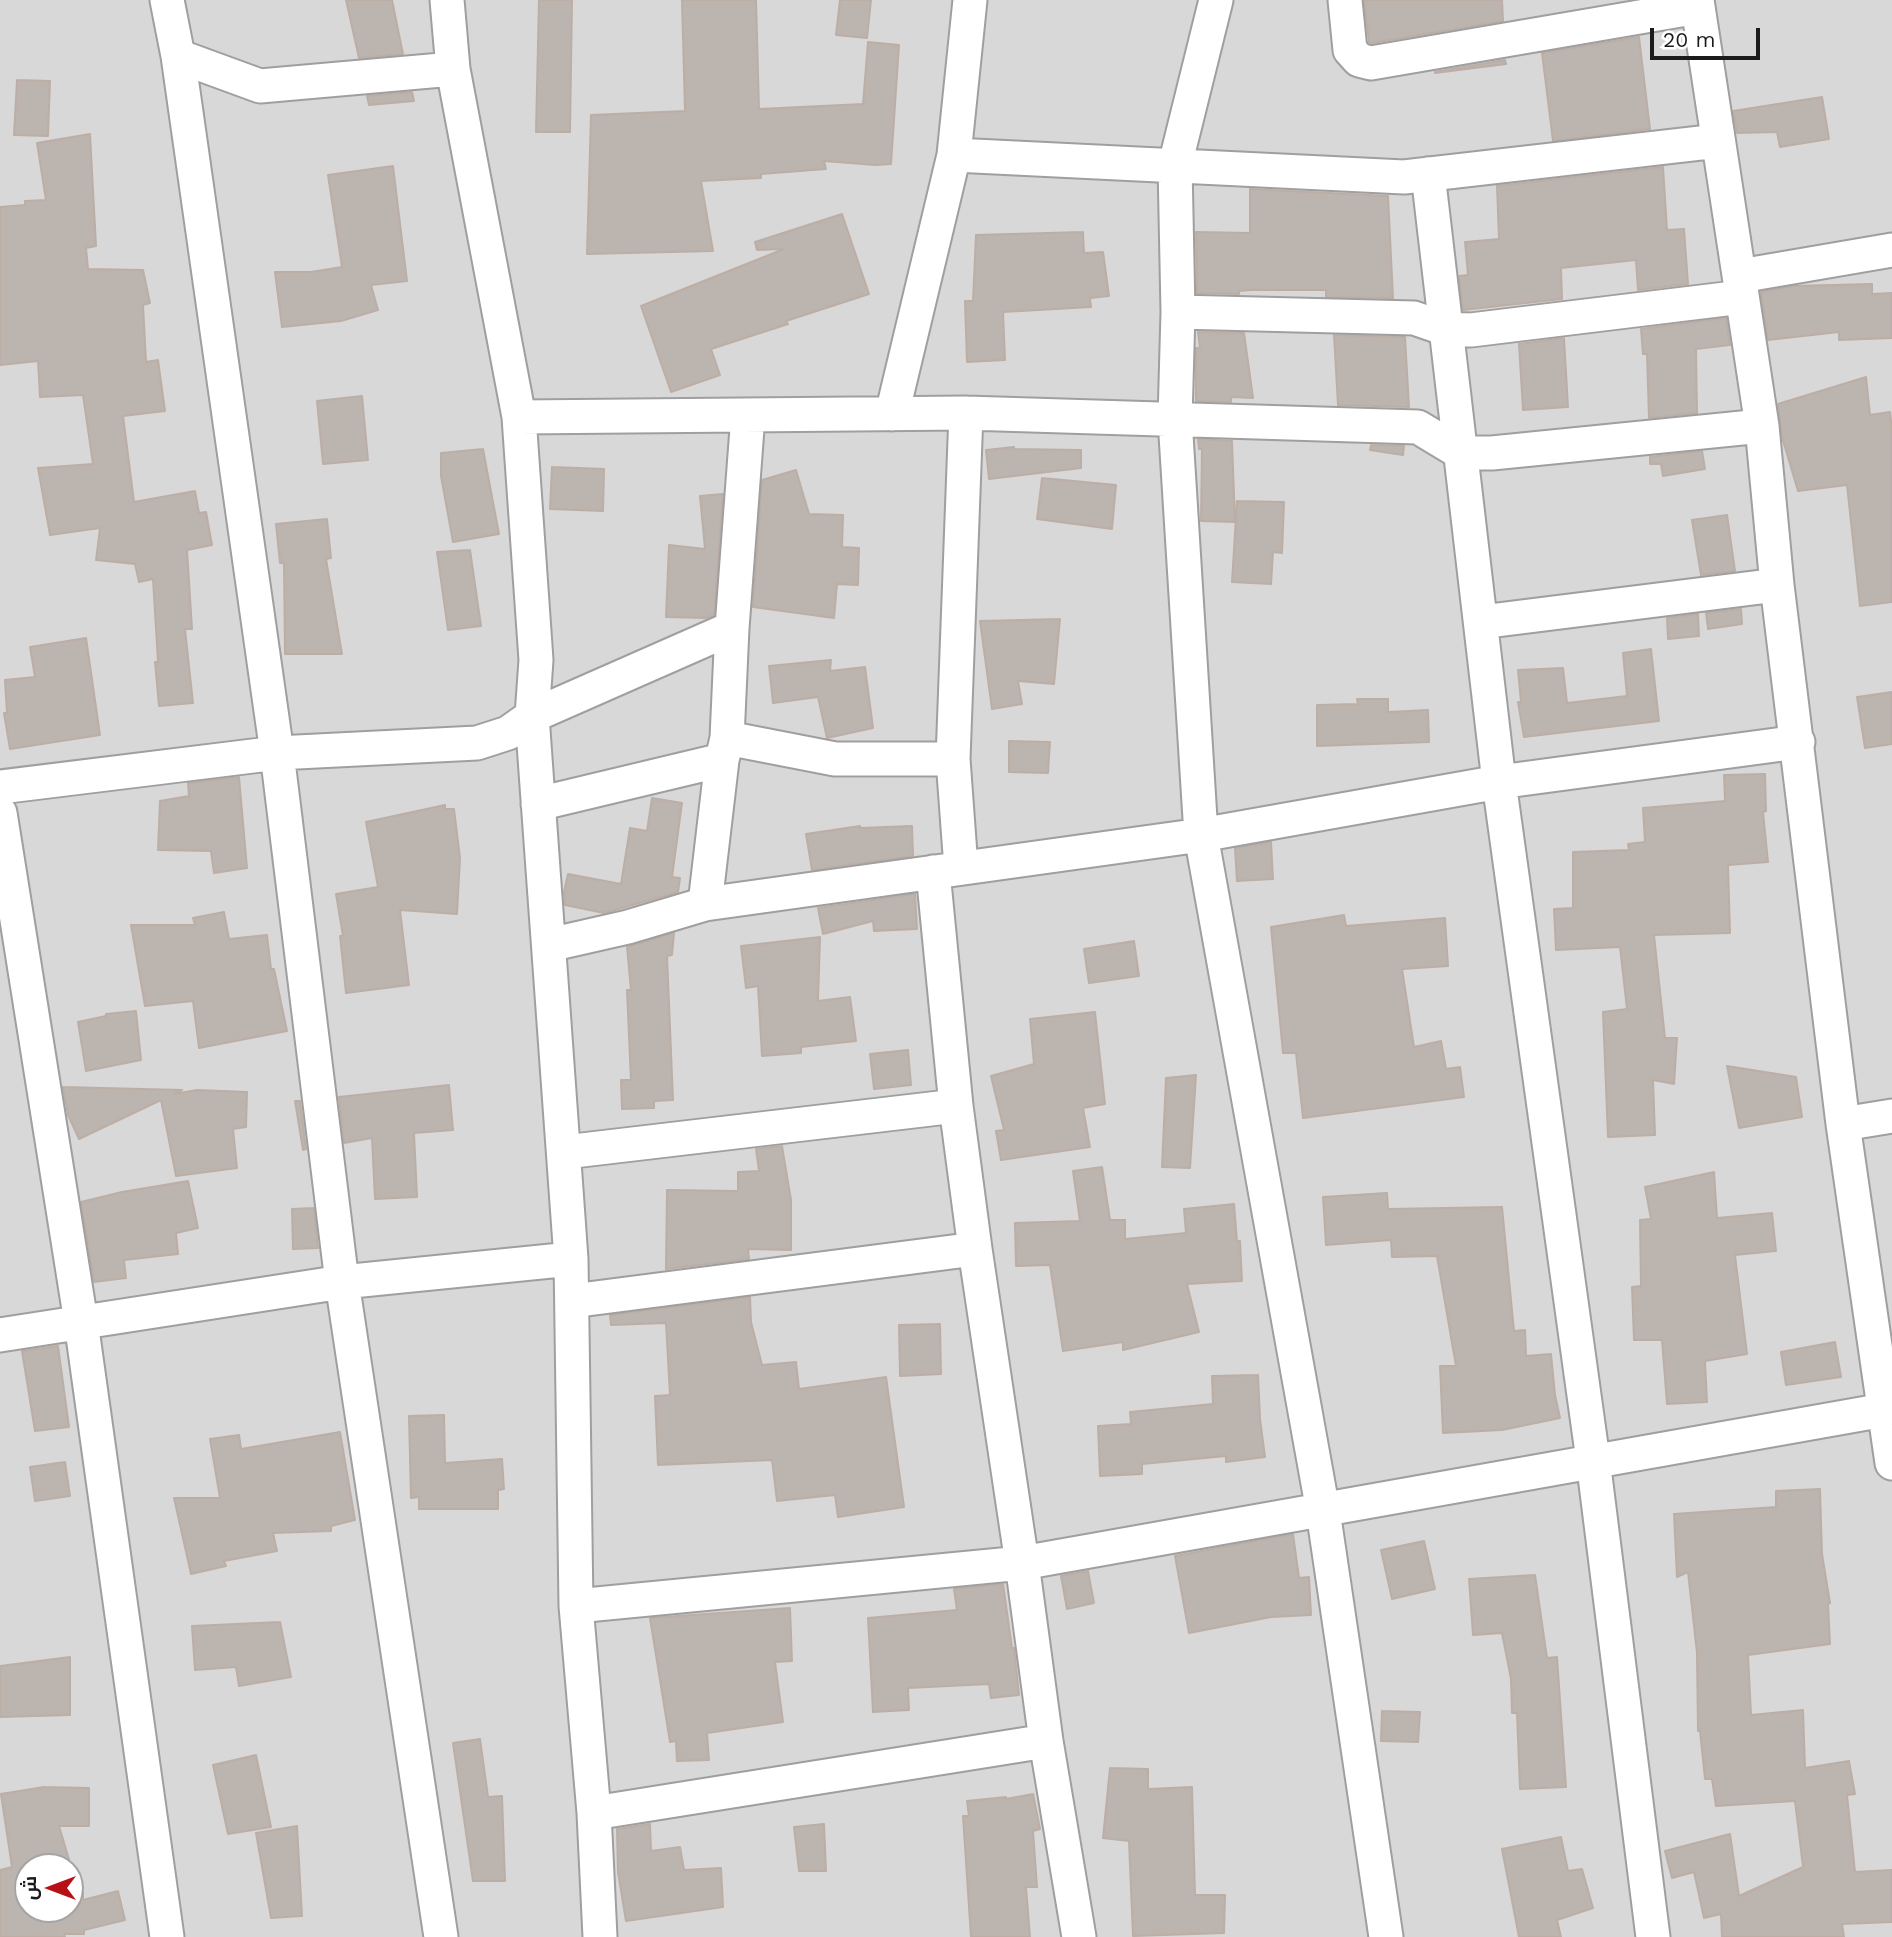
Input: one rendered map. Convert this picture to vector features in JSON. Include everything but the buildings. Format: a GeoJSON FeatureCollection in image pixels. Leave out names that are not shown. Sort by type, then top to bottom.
{"type":"FeatureCollection","features":[{"type":"Feature","properties":{"kind":"street"},"geometry":{"type":"LineString","coordinates":[[167,0],[178,56],[277,754],[342,1283],[441,1937]]}},
{"type":"Feature","properties":{"kind":"street"},"geometry":{"type":"LineString","coordinates":[[447,0],[453,69],[519,417],[537,660],[532,716],[571,1259],[576,1606],[594,1813],[600,1937]]}},
{"type":"Feature","properties":{"kind":"street"},"geometry":{"type":"LineString","coordinates":[[892,414],[954,155],[970,0]]}},
{"type":"Feature","properties":{"kind":"street"},"geometry":{"type":"LineString","coordinates":[[1216,0],[1175,165],[1178,312],[1175,419],[1201,835],[1323,1511],[1386,1937]]}},
{"type":"Feature","properties":{"kind":"street"},"geometry":{"type":"LineString","coordinates":[[1345,0],[1350,50],[1359,60],[1371,63],[1698,4],[1762,426],[1777,585],[1843,1124],[1892,1462]]}},
{"type":"Feature","properties":{"kind":"street"},"geometry":{"type":"LineString","coordinates":[[178,56],[260,86],[453,69]]}},
{"type":"Feature","properties":{"kind":"street"},"geometry":{"type":"LineString","coordinates":[[954,155],[1404,177],[1718,141]]}},
{"type":"Feature","properties":{"kind":"street"},"geometry":{"type":"LineString","coordinates":[[1427,174],[1499,782],[1593,1460],[1653,1937]]}},
{"type":"Feature","properties":{"kind":"street"},"geometry":{"type":"LineString","coordinates":[[1178,312],[1414,318],[1446,329],[1487,330],[1741,287],[1892,250]]}},
{"type":"Feature","properties":{"kind":"street"},"geometry":{"type":"LineString","coordinates":[[519,417],[966,413],[1418,427],[1461,453],[1492,453],[1762,426]]}},
{"type":"Feature","properties":{"kind":"street"},"geometry":{"type":"LineString","coordinates":[[966,413],[947,870],[956,1106],[1046,1741],[1079,1937]]}},
{"type":"Feature","properties":{"kind":"street"},"geometry":{"type":"LineString","coordinates":[[705,904],[724,749],[748,415]]}},
{"type":"Feature","properties":{"kind":"street"},"geometry":{"type":"LineString","coordinates":[[1481,622],[1777,585]]}},
{"type":"Feature","properties":{"kind":"street"},"geometry":{"type":"LineString","coordinates":[[0,787],[277,754],[477,743],[508,733],[532,716],[732,628]]}},
{"type":"Feature","properties":{"kind":"street"},"geometry":{"type":"LineString","coordinates":[[549,945],[628,927],[705,904],[1201,835],[1499,782],[1798,742]]}},
{"type":"Feature","properties":{"kind":"street"},"geometry":{"type":"LineString","coordinates":[[538,804],[724,749],[835,759],[953,759]]}},
{"type":"Feature","properties":{"kind":"street"},"geometry":{"type":"LineString","coordinates":[[0,813],[81,1322],[167,1937]]}},
{"type":"Feature","properties":{"kind":"street"},"geometry":{"type":"LineString","coordinates":[[565,1152],[956,1106]]}},
{"type":"Feature","properties":{"kind":"street"},"geometry":{"type":"LineString","coordinates":[[1843,1124],[1892,1116]]}},
{"type":"Feature","properties":{"kind":"street"},"geometry":{"type":"LineString","coordinates":[[572,1301],[975,1249]]}},
{"type":"Feature","properties":{"kind":"street"},"geometry":{"type":"LineString","coordinates":[[0,1335],[342,1283],[571,1259]]}},
{"type":"Feature","properties":{"kind":"street"},"geometry":{"type":"LineString","coordinates":[[576,1606],[1022,1563],[1884,1410]]}},
{"type":"Feature","properties":{"kind":"street"},"geometry":{"type":"LineString","coordinates":[[594,1813],[1046,1741]]}},
{"type":"Feature","properties":{"kind":"shaded area"},"geometry":{"type":"Polygon","coordinates":[[[0,0],[1892,0],[1892,1937],[0,1937],[0,0]]]}}]}
